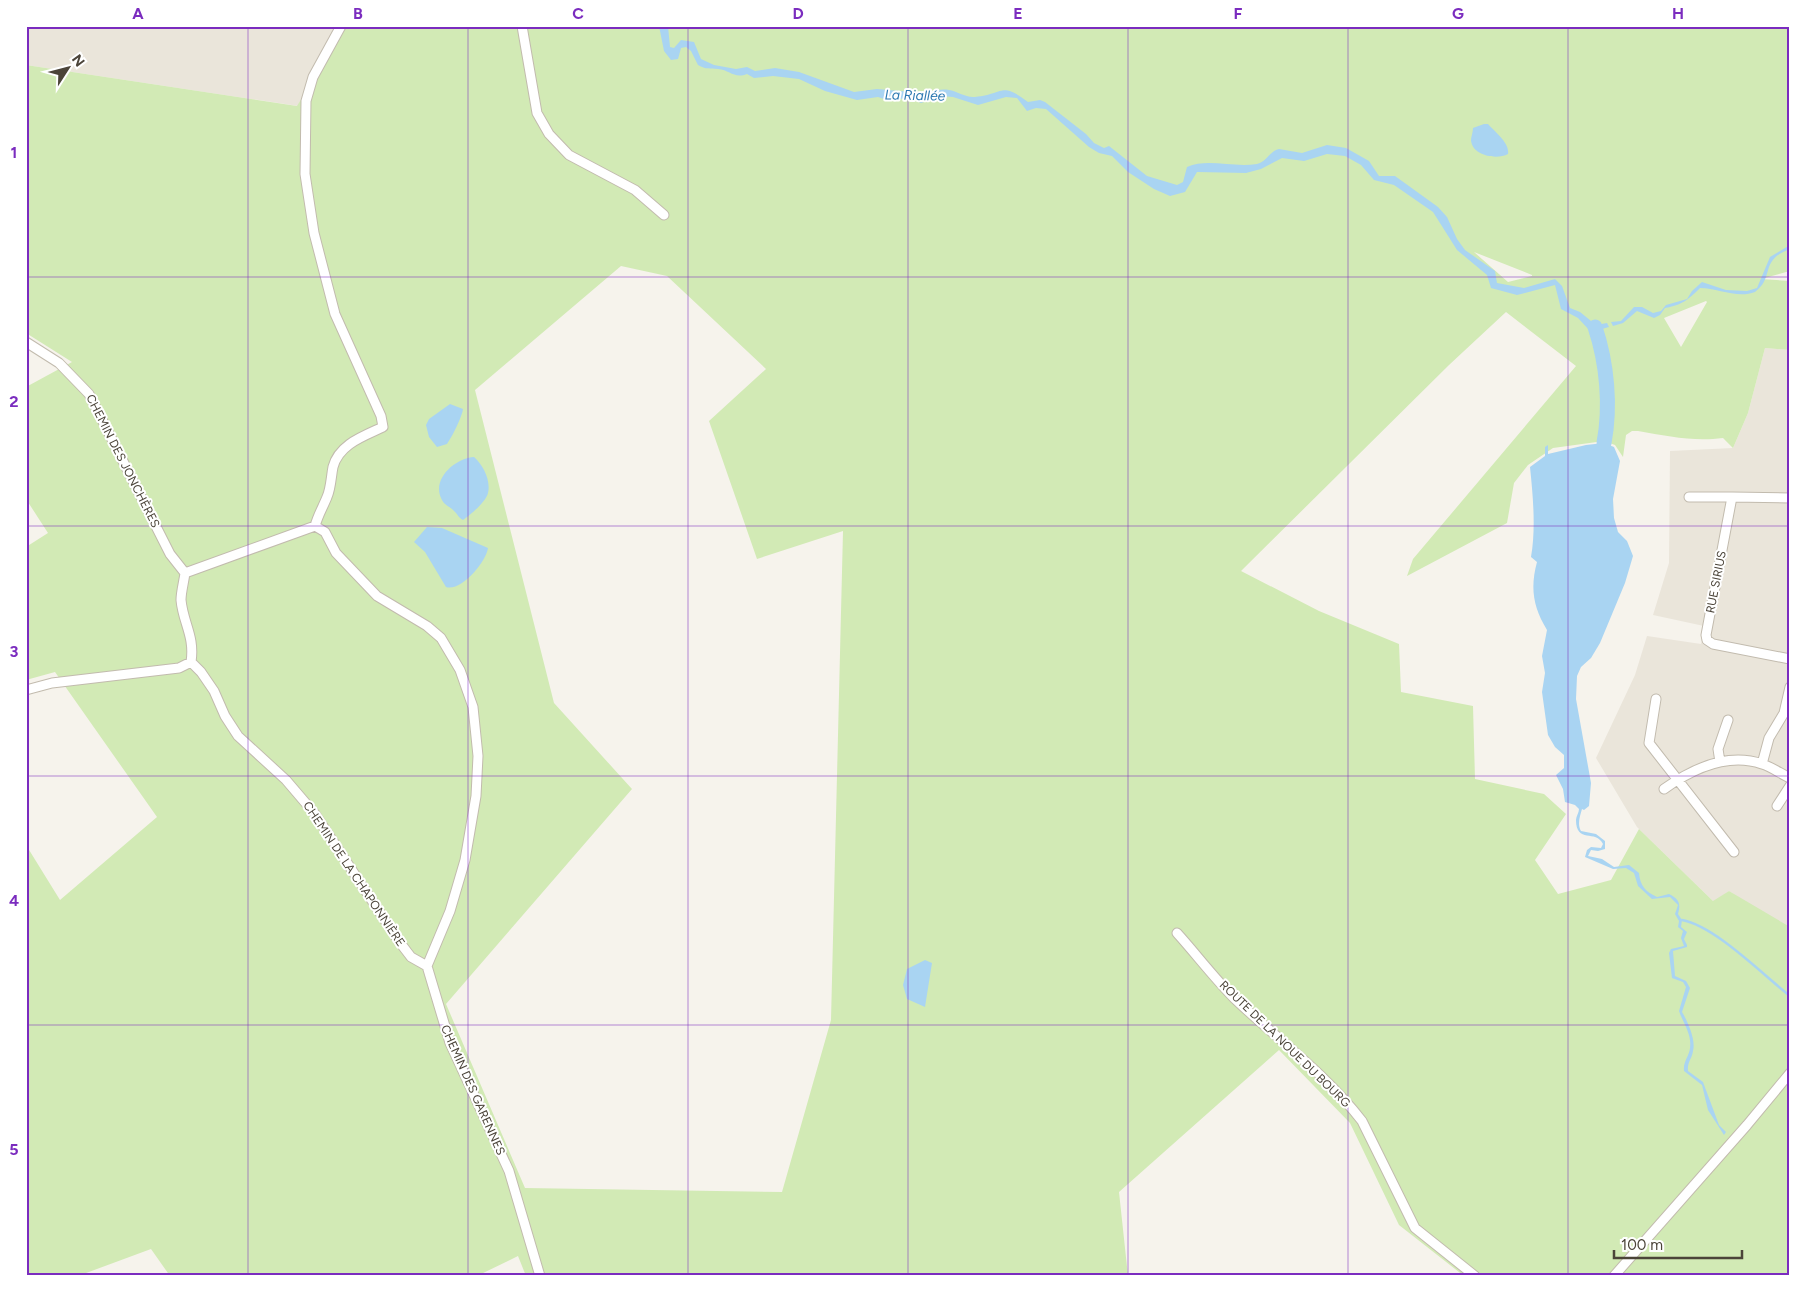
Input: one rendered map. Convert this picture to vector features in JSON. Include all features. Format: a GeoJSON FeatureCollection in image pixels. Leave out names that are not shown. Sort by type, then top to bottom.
{"type":"FeatureCollection","features":[{"type":"Feature","properties":{"kind":"street"},"geometry":{"type":"LineString","coordinates":[[315,526],[327,497],[334,464],[339,452],[347,445],[383,427],[381,416],[335,314],[314,233],[305,174],[306,101],[313,77],[341,26]]}},
{"type":"Feature","properties":{"kind":"street"},"geometry":{"type":"LineString","coordinates":[[522,26],[537,113],[549,134],[569,155],[635,190],[664,215]]}},
{"type":"Feature","properties":{"kind":"street","name":"CHEMIN DES JONCHÈRES"},"geometry":{"type":"LineString","coordinates":[[26,342],[59,363],[89,394],[170,554],[185,573]]}},
{"type":"Feature","properties":{"kind":"street"},"geometry":{"type":"LineString","coordinates":[[1688,497],[1790,498]]}},
{"type":"Feature","properties":{"kind":"street","name":"RUE SIRIUS"},"geometry":{"type":"LineString","coordinates":[[1732,497],[1706,638],[1712,644],[1790,659]]}},
{"type":"Feature","properties":{"kind":"street"},"geometry":{"type":"LineString","coordinates":[[26,690],[52,683],[180,668],[191,662],[192,644],[181,600],[185,573],[315,526]]}},
{"type":"Feature","properties":{"kind":"street"},"geometry":{"type":"LineString","coordinates":[[315,526],[325,532],[336,553],[377,596],[426,626],[441,638],[460,670],[473,707],[478,756],[476,796],[465,860],[450,911],[427,966]]}},
{"type":"Feature","properties":{"kind":"street","name":"CHEMIN DE LA CHAPONNIÈRE"},"geometry":{"type":"LineString","coordinates":[[191,662],[201,672],[214,691],[225,716],[238,736],[298,793],[315,814],[398,940],[412,956],[427,966]]}},
{"type":"Feature","properties":{"kind":"street"},"geometry":{"type":"LineString","coordinates":[[1762,764],[1769,738],[1784,712],[1790,687]]}},
{"type":"Feature","properties":{"kind":"street"},"geometry":{"type":"LineString","coordinates":[[1656,699],[1649,743],[1734,852]]}},
{"type":"Feature","properties":{"kind":"street"},"geometry":{"type":"LineString","coordinates":[[1720,762],[1718,749],[1728,720]]}},
{"type":"Feature","properties":{"kind":"street"},"geometry":{"type":"LineString","coordinates":[[1664,789],[1699,767],[1740,760],[1762,764],[1790,778]]}},
{"type":"Feature","properties":{"kind":"street"},"geometry":{"type":"LineString","coordinates":[[1777,806],[1790,786]]}},
{"type":"Feature","properties":{"kind":"street","name":"ROUTE DE LA NOUE DU BOURG"},"geometry":{"type":"LineString","coordinates":[[1177,933],[1233,997],[1328,1082],[1350,1105],[1362,1120],[1414,1228],[1475,1276]]}},
{"type":"Feature","properties":{"kind":"street","name":"CHEMIN DES GARENNES"},"geometry":{"type":"LineString","coordinates":[[427,966],[450,1043],[509,1171],[540,1276]]}},
{"type":"Feature","properties":{"kind":"street"},"geometry":{"type":"LineString","coordinates":[[1614,1276],[1741,1132],[1790,1073]]}},
{"type":"Feature","properties":{"kind":"shaded area"},"geometry":{"type":"Polygon","coordinates":[[[26,26],[337,26],[298,106],[26,65],[26,26]]]}},
{"type":"Feature","properties":{"kind":"shaded area"},"geometry":{"type":"Polygon","coordinates":[[[1765,348],[1790,350],[1790,932],[1729,891],[1714,902],[1637,827],[1596,758],[1635,675],[1647,636],[1701,644],[1704,626],[1653,615],[1669,563],[1670,451],[1733,448],[1748,413],[1765,348]]]}},
{"type":"Feature","properties":{"kind":"green space"},"geometry":{"type":"Polygon","coordinates":[[[346,26],[1790,26],[1790,271],[1761,279],[1790,281],[1790,350],[1765,348],[1748,413],[1733,448],[1723,438],[1691,439],[1632,431],[1626,435],[1623,457],[1615,445],[1604,441],[1553,448],[1528,465],[1514,483],[1507,523],[1407,576],[1413,559],[1576,366],[1506,312],[1449,365],[1241,571],[1319,611],[1399,644],[1401,692],[1473,706],[1475,779],[1544,794],[1566,814],[1535,860],[1558,894],[1611,880],[1639,829],[1713,901],[1729,891],[1790,927],[1790,1276],[1464,1276],[1399,1225],[1350,1123],[1279,1050],[1119,1192],[1128,1276],[526,1276],[518,1256],[477,1276],[170,1276],[151,1249],[78,1276],[26,1276],[26,845],[60,900],[157,817],[55,672],[26,680],[26,547],[48,533],[26,499],[26,387],[72,362],[26,333],[26,65],[297,106],[346,26]],[[1474,252],[1508,282],[1532,276],[1532,275],[1474,252]],[[621,266],[475,390],[554,703],[632,789],[446,1004],[525,1188],[782,1192],[831,1020],[843,531],[757,559],[709,421],[766,369],[667,276],[621,266]],[[1706,301],[1664,318],[1681,347],[1707,302],[1706,301]]]}},
{"type":"Feature","properties":{"kind":"water","name":"La Riallée"},"geometry":{"type":"Polygon","coordinates":[[[659,26],[668,26],[670,47],[674,48],[681,40],[694,42],[701,59],[714,65],[736,69],[747,67],[755,71],[775,68],[799,72],[854,92],[877,89],[912,92],[919,95],[945,90],[975,97],[1007,90],[1028,102],[1040,100],[1086,134],[1094,143],[1104,148],[1109,146],[1147,176],[1177,185],[1183,182],[1187,167],[1195,164],[1248,165],[1263,161],[1279,149],[1302,153],[1327,145],[1346,148],[1369,161],[1379,176],[1395,176],[1438,207],[1447,217],[1457,239],[1465,250],[1495,271],[1497,283],[1524,288],[1555,279],[1562,286],[1570,308],[1580,312],[1596,325],[1607,323],[1609,327],[1591,332],[1578,318],[1561,309],[1555,285],[1517,295],[1491,288],[1487,275],[1457,250],[1433,212],[1394,185],[1374,180],[1361,165],[1345,156],[1327,154],[1304,161],[1282,158],[1261,169],[1246,173],[1197,172],[1185,192],[1170,196],[1154,189],[1128,172],[1112,156],[1099,153],[1089,147],[1046,109],[1036,108],[1027,111],[1017,98],[1006,97],[978,105],[953,97],[940,96],[921,103],[911,98],[887,100],[878,97],[857,100],[825,91],[799,79],[773,76],[754,78],[747,74],[735,75],[722,70],[703,68],[698,65],[691,51],[686,47],[681,48],[678,59],[671,60],[664,51],[659,26]]]}},
{"type":"Feature","properties":{"kind":"water"},"geometry":{"type":"Polygon","coordinates":[[[1488,124],[1501,138],[1507,146],[1508,154],[1498,157],[1486,155],[1480,153],[1472,145],[1473,128],[1488,124]]]}},
{"type":"Feature","properties":{"kind":"water"},"geometry":{"type":"Polygon","coordinates":[[[1790,245],[1790,249],[1774,258],[1765,280],[1755,292],[1734,294],[1700,288],[1692,296],[1684,301],[1665,308],[1660,315],[1654,318],[1637,311],[1623,323],[1613,326],[1611,322],[1621,321],[1634,307],[1642,307],[1653,313],[1661,311],[1666,305],[1687,299],[1692,291],[1702,282],[1726,290],[1747,291],[1757,288],[1770,257],[1790,245]]]}},
{"type":"Feature","properties":{"kind":"water"},"geometry":{"type":"Polygon","coordinates":[[[450,404],[463,409],[462,413],[457,427],[447,444],[437,447],[429,437],[426,425],[429,419],[450,404]]]}},
{"type":"Feature","properties":{"kind":"water"},"geometry":{"type":"Polygon","coordinates":[[[1604,443],[1614,447],[1620,461],[1613,499],[1614,518],[1618,532],[1627,541],[1633,556],[1625,583],[1600,643],[1591,658],[1581,667],[1577,676],[1576,699],[1591,783],[1589,806],[1584,810],[1582,809],[1579,826],[1581,831],[1596,834],[1605,841],[1605,849],[1591,850],[1588,856],[1602,859],[1614,867],[1629,865],[1639,873],[1642,885],[1650,893],[1657,897],[1669,894],[1678,902],[1679,907],[1678,914],[1682,920],[1681,927],[1687,932],[1684,939],[1687,947],[1673,951],[1675,976],[1686,981],[1690,988],[1682,1012],[1689,1026],[1694,1047],[1688,1071],[1703,1082],[1719,1125],[1726,1132],[1724,1135],[1708,1110],[1702,1085],[1684,1071],[1690,1043],[1679,1011],[1686,987],[1683,982],[1672,978],[1669,953],[1671,949],[1684,946],[1681,938],[1683,931],[1678,927],[1679,921],[1675,914],[1678,905],[1670,897],[1652,899],[1638,886],[1634,873],[1626,868],[1613,869],[1585,857],[1587,850],[1591,847],[1601,848],[1603,844],[1596,837],[1579,832],[1576,819],[1579,809],[1575,805],[1565,802],[1563,789],[1556,775],[1564,768],[1564,755],[1555,747],[1548,735],[1542,692],[1545,673],[1542,656],[1547,630],[1536,605],[1533,589],[1537,562],[1531,557],[1534,524],[1530,467],[1545,456],[1545,447],[1548,445],[1548,454],[1586,445],[1604,443]]]}},
{"type":"Feature","properties":{"kind":"water"},"geometry":{"type":"Polygon","coordinates":[[[474,457],[486,473],[489,488],[487,497],[463,520],[442,501],[439,491],[440,483],[447,470],[453,465],[467,458],[474,457]]]}},
{"type":"Feature","properties":{"kind":"water"},"geometry":{"type":"Polygon","coordinates":[[[427,527],[442,528],[488,548],[478,568],[459,585],[446,587],[425,552],[414,542],[427,527]]]}},
{"type":"Feature","properties":{"kind":"water"},"geometry":{"type":"Polygon","coordinates":[[[925,960],[932,963],[925,1007],[907,999],[903,985],[907,969],[925,960]]]}},
{"type":"Feature","properties":{"kind":"waterway"},"geometry":{"type":"LineString","coordinates":[[1595,327],[1607,385],[1604,443]]}},
{"type":"Feature","properties":{"kind":"waterway"},"geometry":{"type":"LineString","coordinates":[[1682,920],[1709,931],[1738,952],[1790,996]]}}]}
